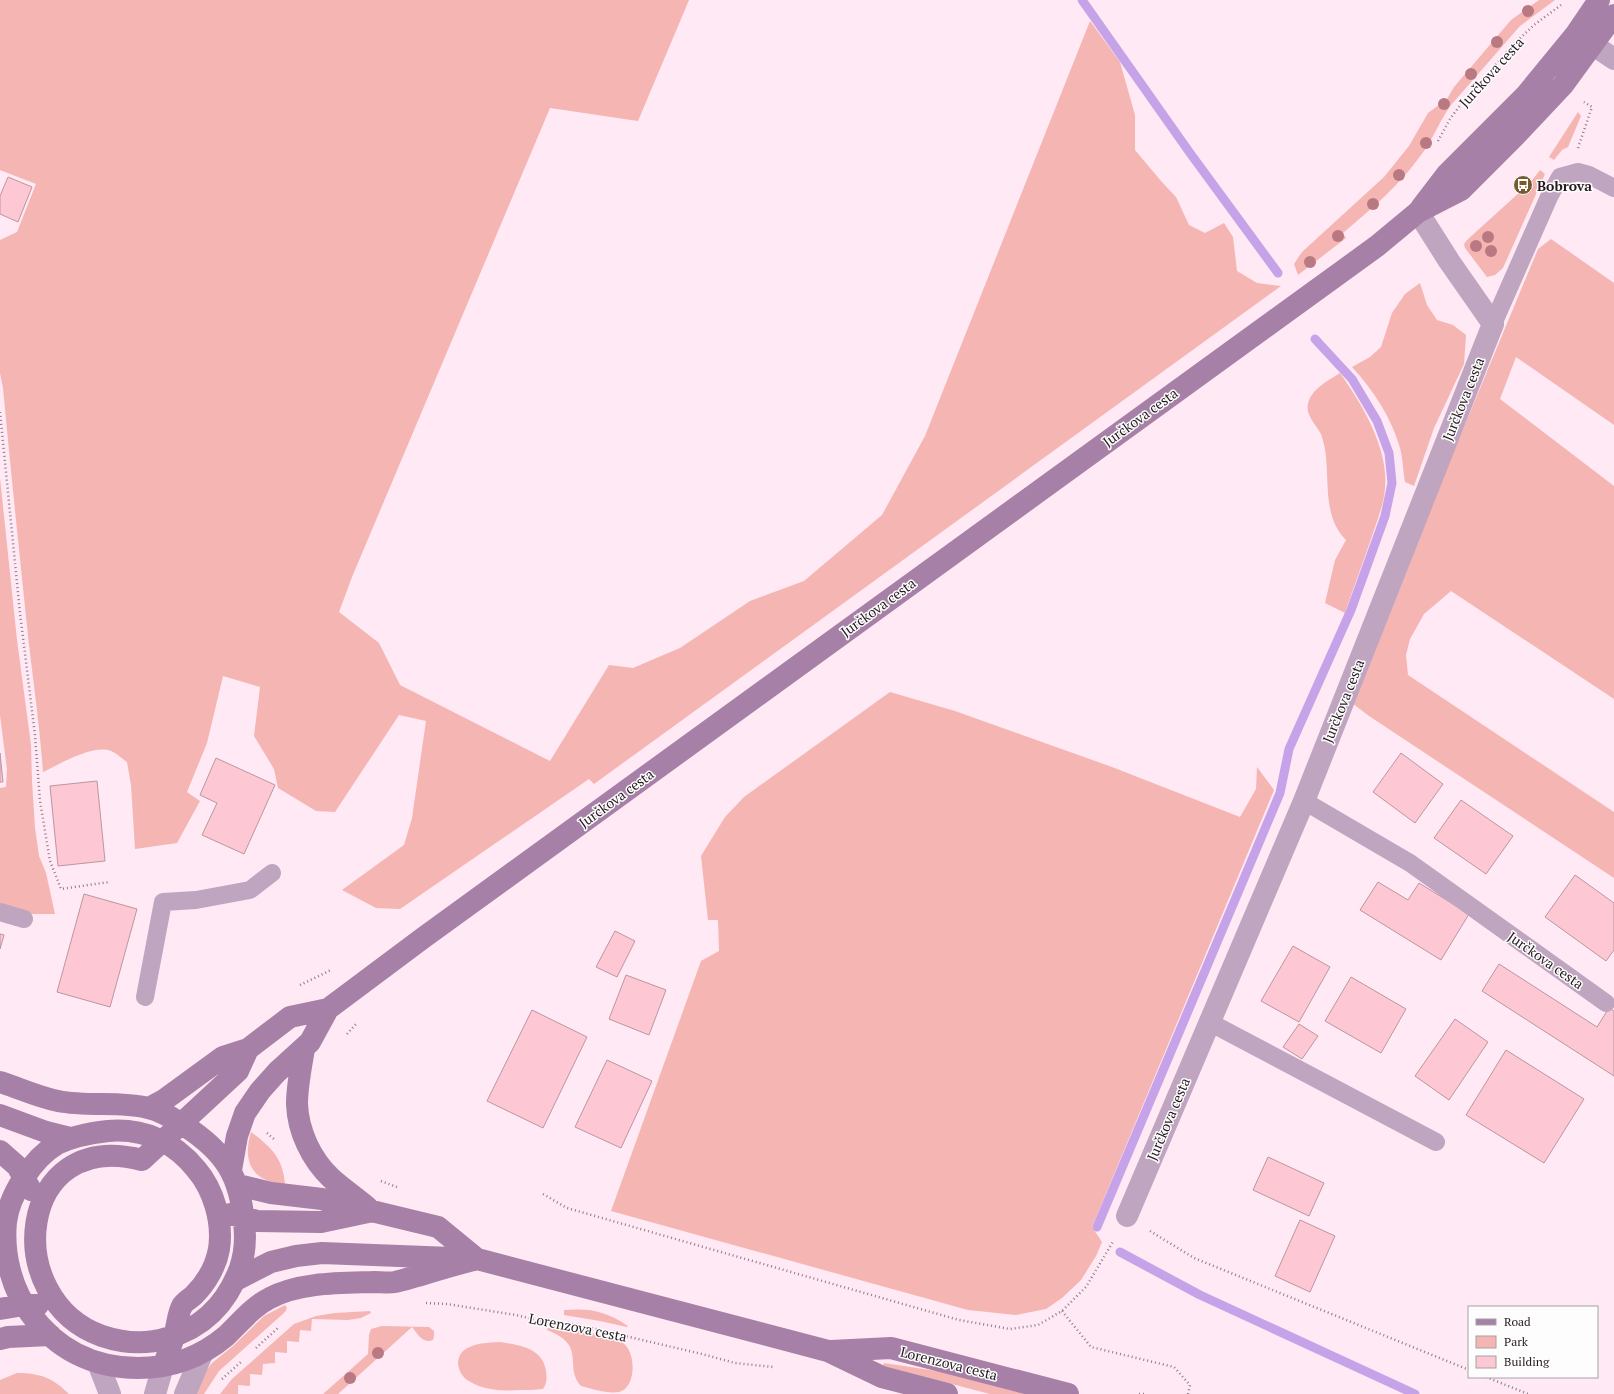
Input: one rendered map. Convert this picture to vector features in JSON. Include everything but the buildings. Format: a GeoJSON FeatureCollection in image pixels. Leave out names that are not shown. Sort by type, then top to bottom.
{"type":"FeatureCollection","features":[{"type":"Feature","properties":{"kind":"street","name":"Jurčkova cesta"},"geometry":{"type":"LineString","coordinates":[[234,1177],[238,1136],[245,1113],[260,1091],[277,1072],[310,1042],[328,1009],[423,938],[1377,246],[1418,212],[1461,190],[1514,137],[1552,96],[1585,40],[1599,0]]}},
{"type":"Feature","properties":{"kind":"street","name":"Jurčkova cesta"},"geometry":{"type":"LineString","coordinates":[[1585,40],[1614,15]]}},
{"type":"Feature","properties":{"kind":"street"},"geometry":{"type":"LineString","coordinates":[[1585,40],[1614,59]]}},
{"type":"Feature","properties":{"kind":"street"},"geometry":{"type":"LineString","coordinates":[[1418,212],[1449,261],[1493,324]]}},
{"type":"Feature","properties":{"kind":"street","name":"Jurčkova cesta"},"geometry":{"type":"LineString","coordinates":[[1127,1216],[1304,801],[1493,324]]}},
{"type":"Feature","properties":{"kind":"street","name":"Jurčkova cesta"},"geometry":{"type":"LineString","coordinates":[[149,1108],[171,1096],[223,1057],[248,1049],[290,1017],[328,1009]]}},
{"type":"Feature","properties":{"kind":"street","name":"Jurčkova cesta"},"geometry":{"type":"LineString","coordinates":[[236,1280],[217,1308],[205,1320],[190,1330],[174,1336],[149,1342],[114,1340],[87,1330],[65,1315],[55,1305],[40,1279],[32,1247],[31,1232],[38,1203],[45,1190],[68,1167],[98,1157],[114,1156],[142,1160],[238,1071],[248,1049]]}},
{"type":"Feature","properties":{"kind":"street","name":"Jurčkova cesta"},"geometry":{"type":"LineString","coordinates":[[304,1049],[297,1102],[298,1118],[301,1130],[312,1154],[321,1167],[331,1178],[373,1211]]}},
{"type":"Feature","properties":{"kind":"street"},"geometry":{"type":"LineString","coordinates":[[0,1082],[36,1095],[59,1101],[104,1105],[126,1104],[149,1108],[166,1114],[208,1143],[234,1177],[242,1202],[245,1250],[236,1280]]}},
{"type":"Feature","properties":{"kind":"street"},"geometry":{"type":"LineString","coordinates":[[0,1115],[46,1132],[70,1138]]}},
{"type":"Feature","properties":{"kind":"street"},"geometry":{"type":"LineString","coordinates":[[155,1394],[163,1366],[174,1336],[182,1306],[195,1295],[205,1283],[213,1267],[220,1238],[216,1209],[202,1176],[191,1163],[163,1140],[135,1131],[116,1130],[84,1134],[70,1138],[55,1146],[42,1156],[24,1178],[13,1200],[3,1214],[3,1246],[15,1286],[24,1305],[36,1321],[50,1335],[68,1349],[98,1363],[138,1368],[163,1366],[184,1361],[202,1354],[226,1336],[253,1310],[270,1298],[296,1289],[323,1285],[394,1282],[477,1259]]}},
{"type":"Feature","properties":{"kind":"street"},"geometry":{"type":"LineString","coordinates":[[0,1152],[17,1166],[38,1203]]}},
{"type":"Feature","properties":{"kind":"street","name":"Lorenzova cesta"},"geometry":{"type":"LineString","coordinates":[[234,1177],[271,1193],[322,1199],[438,1227],[477,1259]]}},
{"type":"Feature","properties":{"kind":"street","name":"Lorenzova cesta"},"geometry":{"type":"LineString","coordinates":[[216,1209],[257,1221],[274,1222],[321,1222],[373,1211]]}},
{"type":"Feature","properties":{"kind":"street","name":"Lorenzova cesta"},"geometry":{"type":"LineString","coordinates":[[236,1280],[271,1262],[296,1256],[322,1253],[477,1259],[828,1351],[882,1377],[946,1394]]}},
{"type":"Feature","properties":{"kind":"street"},"geometry":{"type":"LineString","coordinates":[[0,1309],[24,1305],[55,1305]]}},
{"type":"Feature","properties":{"kind":"street"},"geometry":{"type":"LineString","coordinates":[[0,1339],[8,1337],[50,1335]]}},
{"type":"Feature","properties":{"kind":"street","name":"Lorenzova cesta"},"geometry":{"type":"LineString","coordinates":[[828,1351],[891,1348],[1068,1394]]}},
{"type":"Feature","properties":{"kind":"street"},"geometry":{"type":"LineString","coordinates":[[185,1394],[202,1354]]}},
{"type":"Feature","properties":{"kind":"street"},"geometry":{"type":"LineString","coordinates":[[98,1363],[110,1394]]}},
{"type":"Feature","properties":{"kind":"lane"},"geometry":{"type":"LineString","coordinates":[[1493,324],[1549,197],[1560,177],[1578,172],[1589,174],[1614,188]]}},
{"type":"Feature","properties":{"kind":"lane","name":"Jurčkova cesta"},"geometry":{"type":"LineString","coordinates":[[1304,801],[1410,863],[1606,1002]]}},
{"type":"Feature","properties":{"kind":"lane"},"geometry":{"type":"LineString","coordinates":[[145,997],[163,902],[196,900],[250,890],[272,873]]}},
{"type":"Feature","properties":{"kind":"lane"},"geometry":{"type":"LineString","coordinates":[[0,912],[24,919]]}},
{"type":"Feature","properties":{"kind":"lane"},"geometry":{"type":"LineString","coordinates":[[1209,1022],[1436,1142]]}},
{"type":"Feature","properties":{"kind":"path","name":"Jurčkova cesta"},"geometry":{"type":"LineString","coordinates":[[1437,144],[1457,109],[1495,65],[1534,25],[1562,4]]}},
{"type":"Feature","properties":{"kind":"path"},"geometry":{"type":"LineString","coordinates":[[1568,174],[1592,107],[1580,100]]}},
{"type":"Feature","properties":{"kind":"path"},"geometry":{"type":"LineString","coordinates":[[0,412],[20,613],[35,735],[40,801],[50,861],[61,889],[109,882]]}},
{"type":"Feature","properties":{"kind":"path"},"geometry":{"type":"LineString","coordinates":[[346,1036],[359,1021]]}},
{"type":"Feature","properties":{"kind":"path"},"geometry":{"type":"LineString","coordinates":[[375,1179],[402,1188]]}},
{"type":"Feature","properties":{"kind":"path"},"geometry":{"type":"LineString","coordinates":[[543,1194],[567,1208],[959,1320],[1010,1329],[1038,1325],[1062,1311],[1086,1287],[1127,1216],[1194,1258],[1468,1370]]}},
{"type":"Feature","properties":{"kind":"path","name":"Lorenzova cesta"},"geometry":{"type":"LineString","coordinates":[[425,1303],[447,1304],[516,1315],[545,1322],[574,1324],[735,1363],[774,1367]]}},
{"type":"Feature","properties":{"kind":"path"},"geometry":{"type":"LineString","coordinates":[[1062,1311],[1091,1348],[1174,1367],[1190,1385],[1188,1394]]}},
{"type":"Feature","properties":{"kind":"path"},"geometry":{"type":"LineString","coordinates":[[1488,1378],[1528,1394]]}},
{"type":"Feature","properties":{"kind":"path"},"geometry":{"type":"LineString","coordinates":[[1139,1394],[1144,1394]]}},
{"type":"Feature","properties":{"kind":"green space"},"geometry":{"type":"Polygon","coordinates":[[[0,0],[689,0],[638,121],[550,108],[352,577],[339,612],[379,643],[400,685],[550,761],[609,665],[633,668],[680,648],[750,601],[804,581],[882,515],[925,436],[1090,21],[1120,62],[1135,115],[1135,150],[1176,197],[1189,225],[1205,233],[1224,223],[1233,237],[1237,271],[1257,283],[1281,286],[594,784],[589,779],[400,909],[376,908],[342,890],[404,845],[412,818],[426,721],[399,715],[335,812],[316,811],[278,788],[274,769],[254,736],[260,687],[223,676],[207,743],[187,792],[200,801],[177,843],[135,849],[131,785],[127,762],[111,751],[95,750],[67,760],[43,772],[3,388],[0,373],[0,240],[17,232],[36,184],[0,170],[0,0]]]}},
{"type":"Feature","properties":{"kind":"green space"},"geometry":{"type":"Polygon","coordinates":[[[1539,0],[1555,0],[1520,26],[1451,105],[1425,149],[1403,177],[1384,197],[1343,233],[1346,238],[1298,275],[1294,264],[1302,252],[1384,177],[1409,146],[1428,113],[1447,99],[1454,87],[1511,20],[1539,0]]]}},
{"type":"Feature","properties":{"kind":"green space"},"geometry":{"type":"Polygon","coordinates":[[[1578,112],[1581,116],[1568,147],[1562,150],[1554,160],[1549,157],[1578,112]]]}},
{"type":"Feature","properties":{"kind":"green space"},"geometry":{"type":"Polygon","coordinates":[[[1540,170],[1545,174],[1503,268],[1495,275],[1487,277],[1465,248],[1464,244],[1530,183],[1540,170]]]}},
{"type":"Feature","properties":{"kind":"green space"},"geometry":{"type":"Polygon","coordinates":[[[1551,239],[1614,283],[1614,425],[1516,357],[1500,399],[1614,486],[1614,699],[1451,591],[1424,614],[1410,639],[1406,655],[1408,675],[1614,812],[1614,878],[1369,716],[1352,703],[1412,552],[1538,249],[1551,239]]]}},
{"type":"Feature","properties":{"kind":"green space"},"geometry":{"type":"Polygon","coordinates":[[[1420,283],[1427,305],[1437,320],[1453,325],[1466,335],[1464,364],[1434,428],[1414,486],[1405,482],[1400,448],[1387,415],[1368,385],[1352,367],[1370,357],[1381,347],[1392,313],[1405,294],[1420,283]]]}},
{"type":"Feature","properties":{"kind":"green space"},"geometry":{"type":"Polygon","coordinates":[[[1340,373],[1357,399],[1372,428],[1383,458],[1385,473],[1385,488],[1381,509],[1345,613],[1325,603],[1335,560],[1346,540],[1338,530],[1333,520],[1328,497],[1324,444],[1321,434],[1308,412],[1308,404],[1316,390],[1325,382],[1340,373]]]}},
{"type":"Feature","properties":{"kind":"green space"},"geometry":{"type":"Polygon","coordinates":[[[0,478],[17,640],[31,745],[35,828],[39,856],[46,873],[55,914],[31,914],[0,905],[0,788],[6,787],[7,770],[0,715],[0,478]]]}},
{"type":"Feature","properties":{"kind":"green space"},"geometry":{"type":"Polygon","coordinates":[[[890,692],[955,711],[1112,767],[1240,817],[1256,789],[1257,767],[1274,790],[1092,1227],[1102,1242],[1096,1256],[1081,1280],[1062,1298],[1046,1309],[1016,1315],[968,1310],[611,1211],[701,961],[719,951],[718,920],[708,920],[701,856],[725,817],[744,797],[890,692]]]}},
{"type":"Feature","properties":{"kind":"green space"},"geometry":{"type":"Polygon","coordinates":[[[251,1132],[270,1148],[279,1160],[284,1175],[285,1184],[264,1179],[257,1175],[252,1168],[249,1161],[248,1152],[251,1132]]]}},
{"type":"Feature","properties":{"kind":"green space"},"geometry":{"type":"Polygon","coordinates":[[[285,1305],[287,1308],[285,1312],[219,1371],[204,1394],[193,1394],[212,1363],[233,1346],[264,1316],[285,1305]]]}},
{"type":"Feature","properties":{"kind":"green space"},"geometry":{"type":"Polygon","coordinates":[[[564,1310],[590,1310],[598,1312],[612,1317],[628,1326],[564,1315],[564,1310]]]}},
{"type":"Feature","properties":{"kind":"green space"},"geometry":{"type":"Polygon","coordinates":[[[370,1311],[371,1313],[361,1318],[348,1320],[312,1319],[311,1331],[300,1330],[299,1342],[287,1341],[287,1353],[275,1352],[275,1363],[263,1364],[262,1375],[250,1374],[250,1386],[238,1385],[238,1394],[220,1394],[232,1379],[294,1324],[316,1316],[335,1313],[370,1311]]]}},
{"type":"Feature","properties":{"kind":"green space"},"geometry":{"type":"Polygon","coordinates":[[[382,1326],[429,1327],[434,1331],[434,1336],[433,1340],[426,1341],[418,1335],[412,1327],[338,1394],[323,1394],[368,1354],[369,1335],[371,1329],[382,1326]]]}},
{"type":"Feature","properties":{"kind":"green space"},"geometry":{"type":"Polygon","coordinates":[[[548,1328],[608,1337],[623,1343],[627,1347],[632,1361],[632,1377],[629,1384],[625,1389],[619,1392],[600,1391],[581,1386],[574,1371],[571,1349],[559,1336],[547,1330],[548,1328]]]}},
{"type":"Feature","properties":{"kind":"green space"},"geometry":{"type":"Polygon","coordinates":[[[500,1342],[522,1346],[540,1357],[544,1363],[547,1378],[543,1389],[493,1390],[473,1384],[464,1377],[458,1364],[459,1357],[462,1352],[467,1348],[480,1344],[500,1342]]]}},
{"type":"Feature","properties":{"kind":"green space"},"geometry":{"type":"Polygon","coordinates":[[[884,1363],[950,1373],[1031,1394],[990,1394],[883,1366],[884,1363]]]}},
{"type":"Feature","properties":{"kind":"green space"},"geometry":{"type":"Polygon","coordinates":[[[17,1373],[39,1375],[52,1380],[69,1394],[0,1394],[0,1380],[17,1373]]]}},
{"type":"Feature","properties":{"kind":"waterway"},"geometry":{"type":"LineString","coordinates":[[1082,0],[1190,153],[1278,273]]}},
{"type":"Feature","properties":{"kind":"waterway"},"geometry":{"type":"LineString","coordinates":[[1097,1227],[1280,793],[1289,749],[1351,610],[1385,516],[1392,483],[1389,453],[1377,421],[1352,379],[1315,339]]}},
{"type":"Feature","properties":{"kind":"waterway"},"geometry":{"type":"LineString","coordinates":[[1120,1252],[1200,1295],[1415,1394]]}},
{"type":"Feature","properties":{"kind":"place","name":"Bobrova"},"geometry":{"type":"Point","coordinates":[1523,185]}}]}
